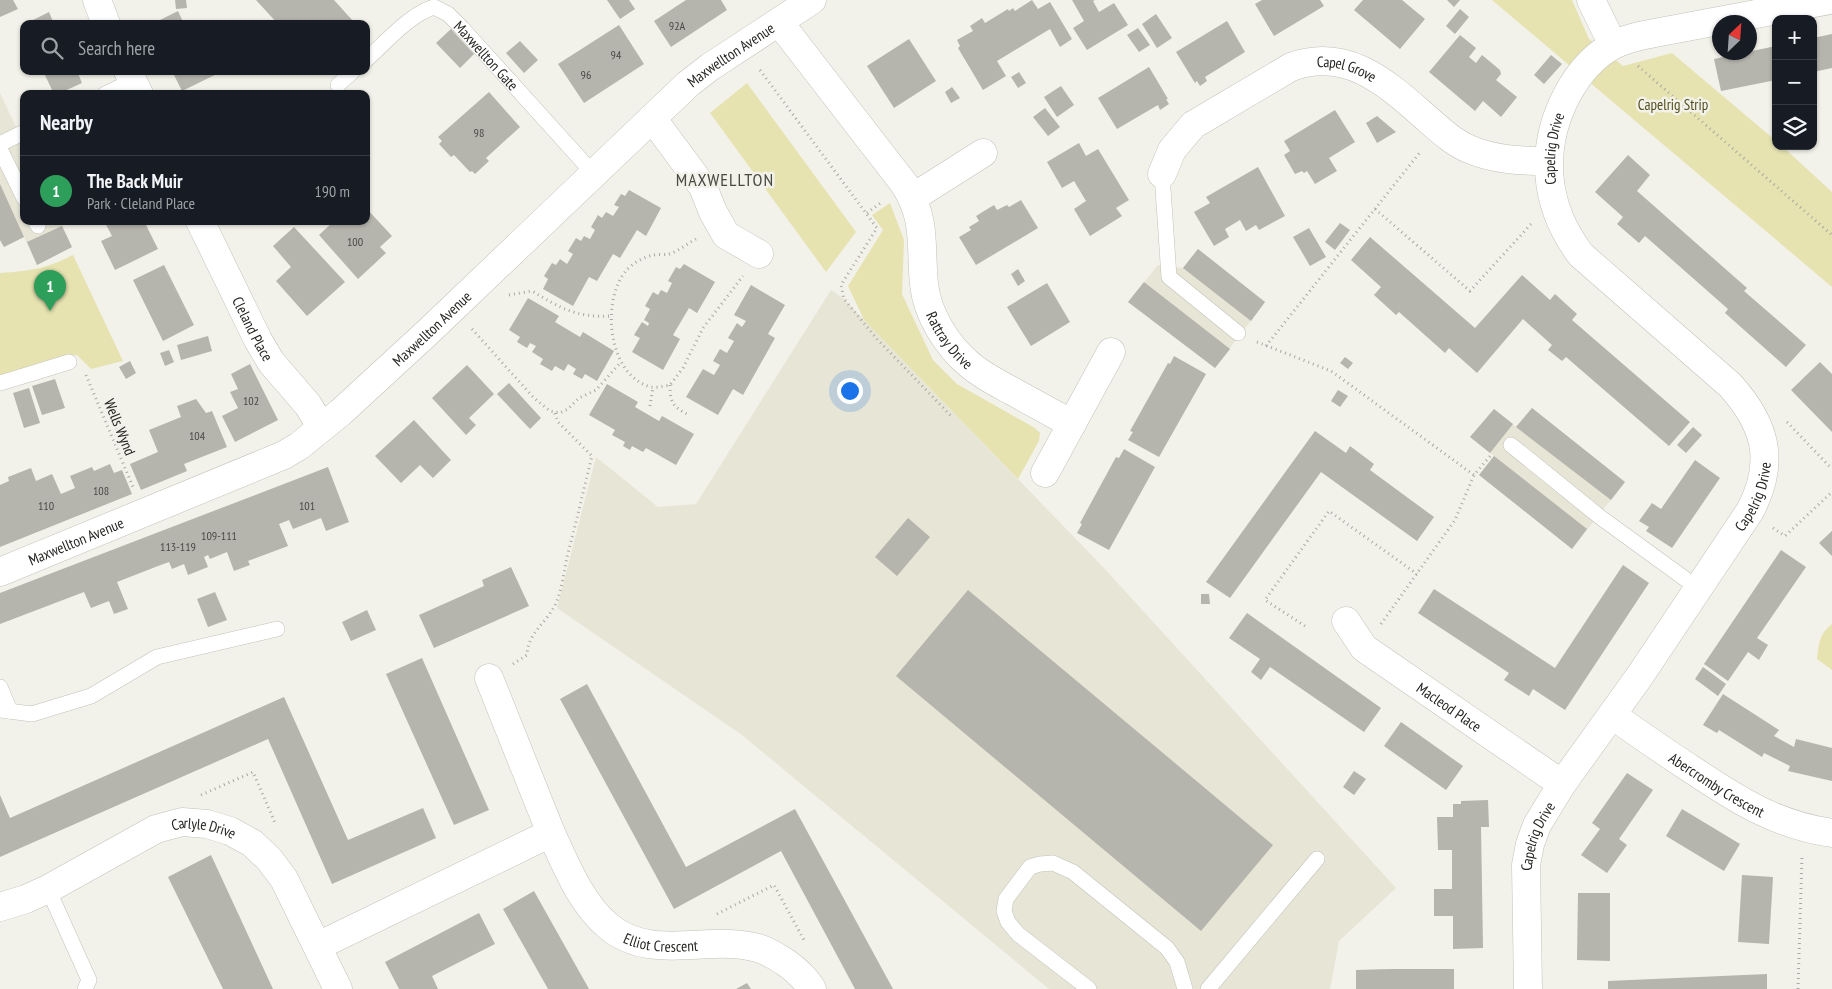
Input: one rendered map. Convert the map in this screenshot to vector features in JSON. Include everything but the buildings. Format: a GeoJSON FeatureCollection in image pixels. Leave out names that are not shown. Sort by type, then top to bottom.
{"type":"FeatureCollection","features":[{"type":"Feature","properties":{"kind":"street"},"geometry":{"type":"LineString","coordinates":[[97,0],[104,20]]}},
{"type":"Feature","properties":{"kind":"street","name":"Maxwellton Avenue"},"geometry":{"type":"LineString","coordinates":[[0,572],[284,455],[299,446],[341,412],[688,84],[710,67],[812,0]]}},
{"type":"Feature","properties":{"kind":"street"},"geometry":{"type":"LineString","coordinates":[[1591,0],[1613,45]]}},
{"type":"Feature","properties":{"kind":"street","name":"Capelrig Drive"},"geometry":{"type":"LineString","coordinates":[[1528,989],[1526,865],[1530,844],[1537,825],[1562,784],[1699,589],[1750,511],[1760,485],[1764,456],[1760,429],[1743,400],[1730,385],[1580,254],[1563,228],[1551,185],[1548,161],[1554,126],[1575,82],[1595,57],[1613,45],[1635,37],[1830,0]]}},
{"type":"Feature","properties":{"kind":"street","name":"Rattray Drive"},"geometry":{"type":"LineString","coordinates":[[779,22],[905,185],[912,198],[919,214],[927,300],[942,332],[954,349],[968,364],[983,375],[1072,424]]}},
{"type":"Feature","properties":{"kind":"street","name":"Capel Grove"},"geometry":{"type":"LineString","coordinates":[[1162,174],[1172,150],[1193,125],[1278,74],[1307,62],[1324,60],[1357,67],[1373,75],[1451,139],[1468,149],[1501,159],[1548,161]]}},
{"type":"Feature","properties":{"kind":"street"},"geometry":{"type":"LineString","coordinates":[[651,119],[703,187],[713,212],[726,234],[759,254]]}},
{"type":"Feature","properties":{"kind":"street"},"geometry":{"type":"LineString","coordinates":[[912,198],[983,153]]}},
{"type":"Feature","properties":{"kind":"street","name":"Cleland Place"},"geometry":{"type":"LineString","coordinates":[[202,225],[258,340],[271,362],[308,405],[321,427]]}},
{"type":"Feature","properties":{"kind":"street"},"geometry":{"type":"LineString","coordinates":[[1045,473],[1111,352]]}},
{"type":"Feature","properties":{"kind":"street","name":"Macleod Place"},"geometry":{"type":"LineString","coordinates":[[1346,621],[1364,648],[1562,784]]}},
{"type":"Feature","properties":{"kind":"street","name":"Elliot Crescent"},"geometry":{"type":"LineString","coordinates":[[489,678],[551,832],[582,896],[608,926],[623,936],[645,944],[672,947],[705,944],[741,945],[760,948],[776,956],[792,968],[812,989]]}},
{"type":"Feature","properties":{"kind":"street","name":"Abercromby Crescent"},"geometry":{"type":"LineString","coordinates":[[1612,715],[1739,801],[1777,820],[1802,828],[1832,833]]}},
{"type":"Feature","properties":{"kind":"street","name":"Carlyle Drive"},"geometry":{"type":"LineString","coordinates":[[0,907],[26,899],[48,889],[156,829],[182,822],[207,824],[230,831],[252,843],[269,859],[284,879],[338,989]]}},
{"type":"Feature","properties":{"kind":"street"},"geometry":{"type":"LineString","coordinates":[[318,946],[551,832]]}},
{"type":"Feature","properties":{"kind":"lane","name":"Maxwellton Gate"},"geometry":{"type":"LineString","coordinates":[[370,56],[415,16],[426,9],[434,7],[448,14],[593,173]]}},
{"type":"Feature","properties":{"kind":"lane"},"geometry":{"type":"LineString","coordinates":[[338,85],[349,75]]}},
{"type":"Feature","properties":{"kind":"lane"},"geometry":{"type":"LineString","coordinates":[[114,90],[133,82]]}},
{"type":"Feature","properties":{"kind":"lane"},"geometry":{"type":"LineString","coordinates":[[0,144],[20,134]]}},
{"type":"Feature","properties":{"kind":"lane"},"geometry":{"type":"LineString","coordinates":[[0,150],[20,190]]}},
{"type":"Feature","properties":{"kind":"lane"},"geometry":{"type":"LineString","coordinates":[[1162,174],[1169,276],[1238,334]]}},
{"type":"Feature","properties":{"kind":"lane"},"geometry":{"type":"LineString","coordinates":[[0,383],[68,362]]}},
{"type":"Feature","properties":{"kind":"lane"},"geometry":{"type":"LineString","coordinates":[[1511,446],[1600,517],[1699,589]]}},
{"type":"Feature","properties":{"kind":"lane"},"geometry":{"type":"LineString","coordinates":[[0,687],[5,711],[32,714],[91,696],[157,657],[277,629]]}},
{"type":"Feature","properties":{"kind":"lane"},"geometry":{"type":"LineString","coordinates":[[1208,989],[1317,859]]}},
{"type":"Feature","properties":{"kind":"lane"},"geometry":{"type":"LineString","coordinates":[[1088,989],[1018,934],[1008,922],[1004,911],[1006,899],[1030,868],[1040,864],[1053,863],[1073,872],[1167,948],[1177,962],[1184,989]]}},
{"type":"Feature","properties":{"kind":"lane"},"geometry":{"type":"LineString","coordinates":[[48,889],[89,980],[86,989]]}},
{"type":"Feature","properties":{"kind":"path"},"geometry":{"type":"LineString","coordinates":[[796,45],[760,70],[877,228],[840,285],[844,299],[877,339],[952,417]]}},
{"type":"Feature","properties":{"kind":"path"},"geometry":{"type":"LineString","coordinates":[[1613,45],[1832,235]]}},
{"type":"Feature","properties":{"kind":"path"},"geometry":{"type":"LineString","coordinates":[[1266,346],[1439,129]]}},
{"type":"Feature","properties":{"kind":"path"},"geometry":{"type":"LineString","coordinates":[[1375,209],[1470,291],[1541,213],[1557,211]]}},
{"type":"Feature","properties":{"kind":"path"},"geometry":{"type":"LineString","coordinates":[[670,385],[653,387],[642,383],[621,362],[615,345],[611,316],[613,298],[618,284],[630,266],[652,255],[669,254],[704,235],[719,222]]}},
{"type":"Feature","properties":{"kind":"path"},"geometry":{"type":"LineString","coordinates":[[689,415],[672,404],[670,385],[683,368],[703,328],[759,254]]}},
{"type":"Feature","properties":{"kind":"path"},"geometry":{"type":"LineString","coordinates":[[484,278],[494,290],[505,296],[532,291],[565,311],[598,317],[611,316]]}},
{"type":"Feature","properties":{"kind":"path"},"geometry":{"type":"LineString","coordinates":[[470,327],[534,398],[550,411],[560,413],[568,410],[579,398],[596,390],[621,362]]}},
{"type":"Feature","properties":{"kind":"path"},"geometry":{"type":"LineString","coordinates":[[1238,334],[1331,371],[1474,475]]}},
{"type":"Feature","properties":{"kind":"path","name":"Wells Wynd"},"geometry":{"type":"LineString","coordinates":[[68,362],[77,360],[83,367],[143,513]]}},
{"type":"Feature","properties":{"kind":"path"},"geometry":{"type":"LineString","coordinates":[[650,406],[653,387]]}},
{"type":"Feature","properties":{"kind":"path"},"geometry":{"type":"LineString","coordinates":[[1752,414],[1775,410],[1832,470]]}},
{"type":"Feature","properties":{"kind":"path"},"geometry":{"type":"LineString","coordinates":[[527,655],[530,639],[542,625],[556,602],[592,456],[558,422],[554,411]]}},
{"type":"Feature","properties":{"kind":"path"},"geometry":{"type":"LineString","coordinates":[[1392,610],[1455,520],[1474,475],[1494,452],[1511,446]]}},
{"type":"Feature","properties":{"kind":"path"},"geometry":{"type":"LineString","coordinates":[[1750,511],[1785,536],[1832,492]]}},
{"type":"Feature","properties":{"kind":"path"},"geometry":{"type":"LineString","coordinates":[[1305,626],[1265,600],[1329,511],[1417,574]]}},
{"type":"Feature","properties":{"kind":"path"},"geometry":{"type":"LineString","coordinates":[[1798,989],[1802,828]]}},
{"type":"Feature","properties":{"kind":"shaded area"},"geometry":{"type":"Polygon","coordinates":[[[0,93],[20,136],[20,225],[62,225],[72,247],[37,265],[24,237],[4,247],[0,240],[0,93]]]}},
{"type":"Feature","properties":{"kind":"shaded area"},"geometry":{"type":"Polygon","coordinates":[[[1198,249],[1265,302],[1215,368],[1128,302],[1158,265],[1183,268],[1198,249]]]}},
{"type":"Feature","properties":{"kind":"shaded area"},"geometry":{"type":"Polygon","coordinates":[[[831,290],[844,299],[1103,567],[1396,888],[1339,941],[1330,989],[1049,989],[742,735],[557,608],[596,457],[658,507],[696,504],[831,290]]]}},
{"type":"Feature","properties":{"kind":"shaded area"},"geometry":{"type":"Polygon","coordinates":[[[1532,408],[1625,482],[1572,549],[1494,456],[1470,437],[1494,409],[1516,427],[1532,408]]]}},
{"type":"Feature","properties":{"kind":"green space","name":"Capelrig Strip"},"geometry":{"type":"Polygon","coordinates":[[[1492,0],[1572,0],[1589,39],[1623,66],[1672,53],[1772,138],[1772,150],[1786,150],[1832,192],[1832,287],[1492,0]]]}},
{"type":"Feature","properties":{"kind":"green space"},"geometry":{"type":"Polygon","coordinates":[[[747,83],[856,232],[826,272],[710,113],[747,83]]]}},
{"type":"Feature","properties":{"kind":"green space"},"geometry":{"type":"Polygon","coordinates":[[[890,203],[904,240],[902,294],[933,360],[957,384],[1035,428],[1040,433],[1039,441],[1018,479],[864,320],[848,286],[883,230],[872,215],[890,203]]]}},
{"type":"Feature","properties":{"kind":"green space"},"geometry":{"type":"Polygon","coordinates":[[[73,255],[123,361],[91,369],[77,355],[66,356],[0,376],[0,273],[38,268],[73,255]]]}},
{"type":"Feature","properties":{"kind":"green space"},"geometry":{"type":"Polygon","coordinates":[[[1832,624],[1832,670],[1817,659],[1822,636],[1832,624]]]}},
{"type":"Feature","properties":{"kind":"place","name":"The Back Muir"},"geometry":{"type":"Point","coordinates":[50,311]}},
{"type":"Feature","properties":{"kind":"district","name":"MAXWELLTON"},"geometry":{"type":"Point","coordinates":[725,179]}}]}
